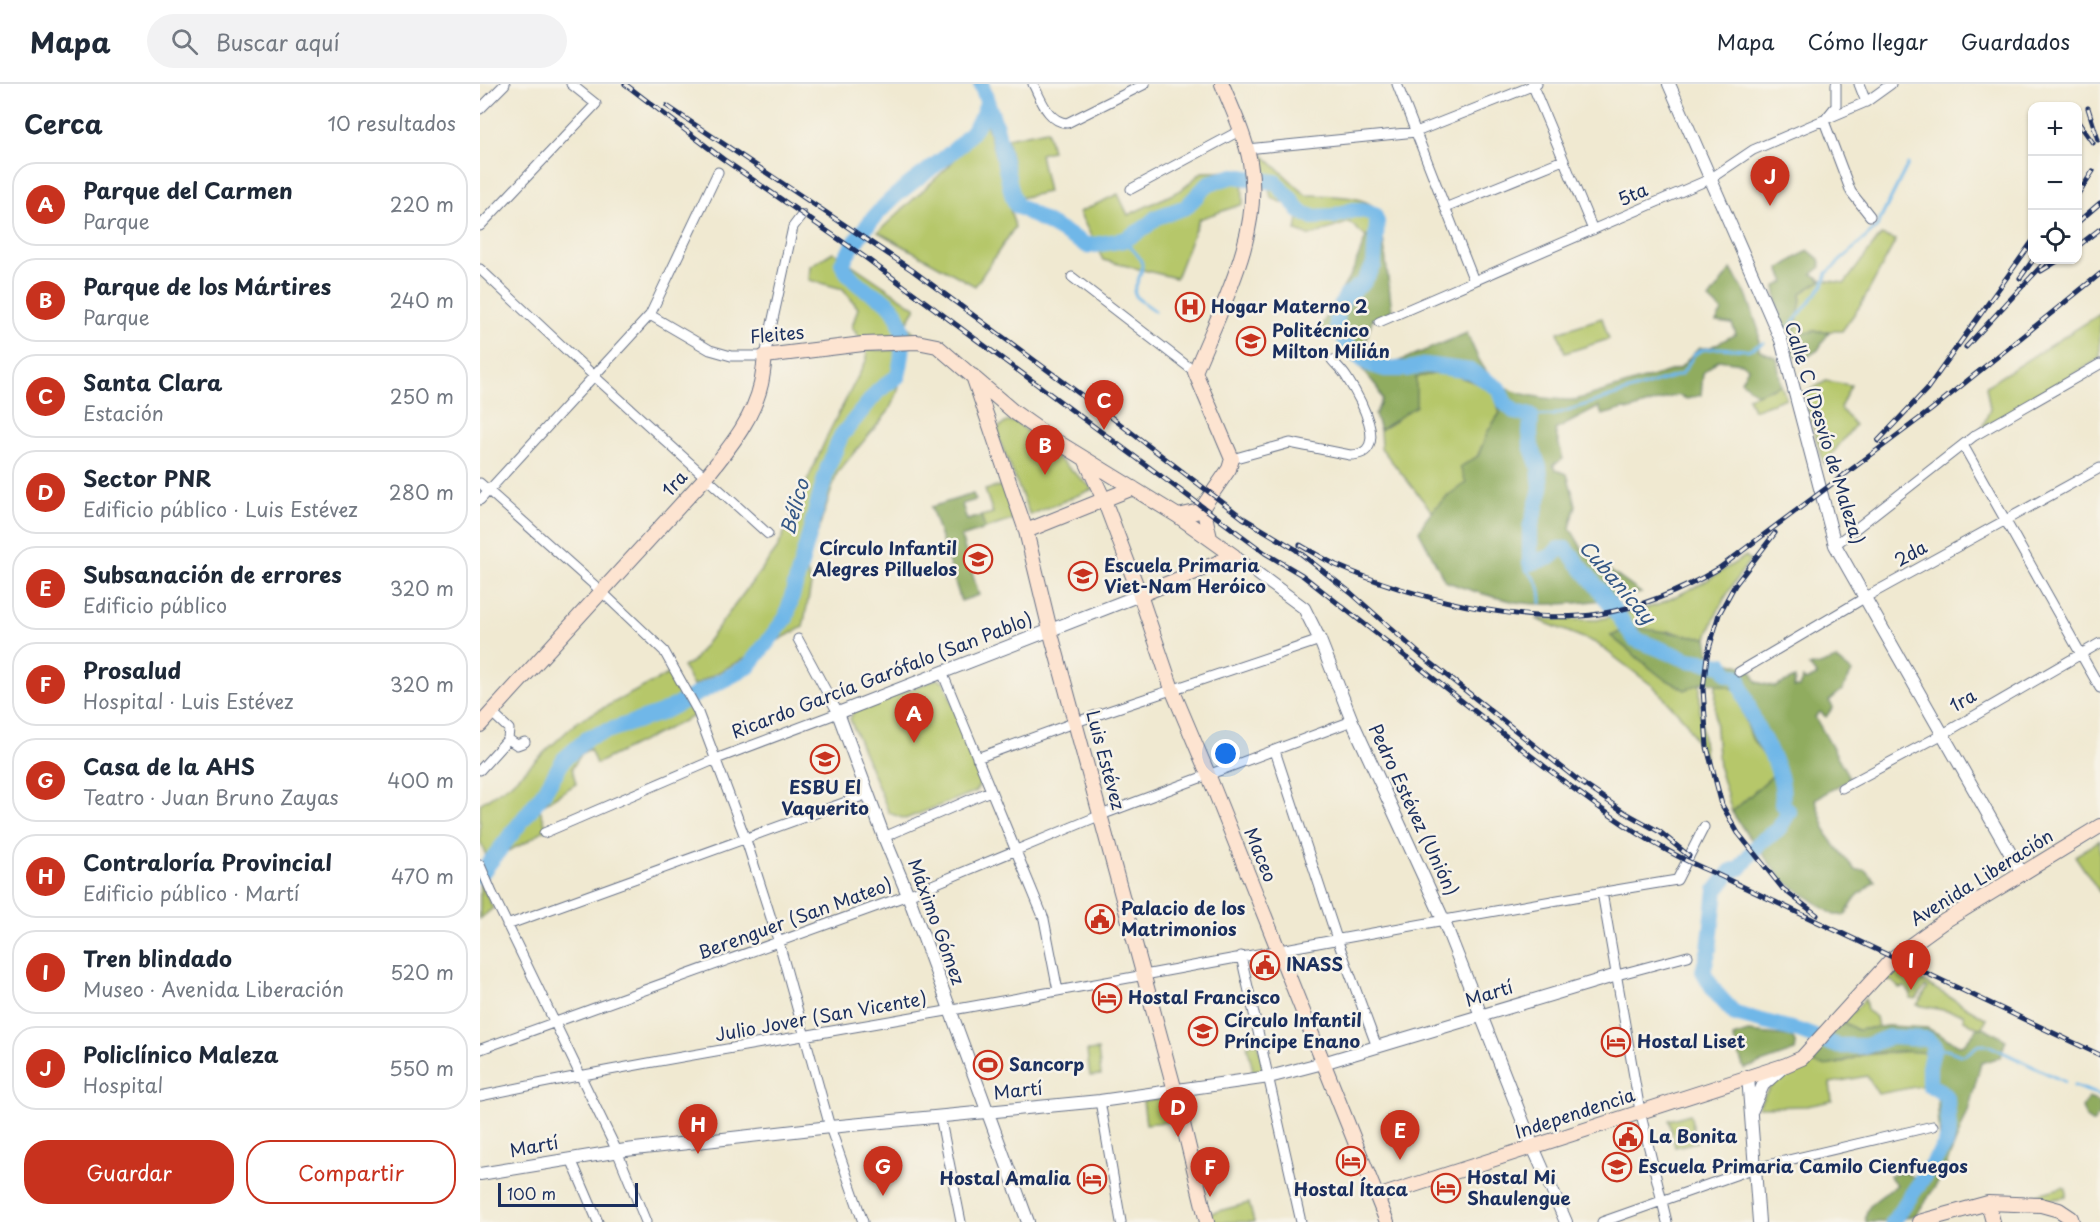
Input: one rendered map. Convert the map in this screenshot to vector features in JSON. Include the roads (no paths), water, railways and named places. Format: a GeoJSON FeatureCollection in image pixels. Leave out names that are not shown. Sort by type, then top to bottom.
{"type":"FeatureCollection","features":[{"type":"Feature","properties":{"kind":"main road"},"geometry":{"type":"LineString","coordinates":[[1178,516],[1200,511],[1229,469],[1232,459],[1195,372],[1236,271],[1249,232],[1252,198],[1251,163],[1222,84]]}},
{"type":"Feature","properties":{"kind":"main road","name":"Fleites"},"geometry":{"type":"LineString","coordinates":[[765,356],[863,344],[917,342],[938,346],[972,374]]}},
{"type":"Feature","properties":{"kind":"main road","name":"1ra"},"geometry":{"type":"LineString","coordinates":[[480,725],[706,477],[734,442],[745,424],[761,385],[765,356]]}},
{"type":"Feature","properties":{"kind":"main road","name":"Pedro Estévez (Unión)"},"geometry":{"type":"LineString","coordinates":[[972,374],[1014,412],[1086,461],[1178,516],[1233,556]]}},
{"type":"Feature","properties":{"kind":"main road","name":"Luis Estévez"},"geometry":{"type":"LineString","coordinates":[[972,374],[1026,531],[1050,630],[1175,1091],[1208,1222]]}},
{"type":"Feature","properties":{"kind":"main road"},"geometry":{"type":"LineString","coordinates":[[991,426],[993,417],[998,412],[1005,410],[1014,412]]}},
{"type":"Feature","properties":{"kind":"main road","name":"Maceo"},"geometry":{"type":"LineString","coordinates":[[1086,461],[1104,500],[1140,595],[1172,690],[1208,774],[1387,1222]]}},
{"type":"Feature","properties":{"kind":"main road"},"geometry":{"type":"LineString","coordinates":[[1026,531],[1133,488]]}},
{"type":"Feature","properties":{"kind":"main road"},"geometry":{"type":"LineString","coordinates":[[1203,507],[1210,538]]}},
{"type":"Feature","properties":{"kind":"main road","name":"Ricardo García Garófalo (San Pablo)"},"geometry":{"type":"LineString","coordinates":[[1140,595],[1233,556]]}},
{"type":"Feature","properties":{"kind":"main road","name":"Avenida Liberación"},"geometry":{"type":"LineString","coordinates":[[1786,1065],[1802,1059],[1893,958],[1943,922],[2100,826]]}},
{"type":"Feature","properties":{"kind":"main road","name":"Independencia"},"geometry":{"type":"LineString","coordinates":[[1377,1197],[1786,1065]]}},
{"type":"Feature","properties":{"kind":"main road"},"geometry":{"type":"LineString","coordinates":[[1919,1222],[1988,1203],[2041,1205],[2059,1210],[2071,1220]]}},
{"type":"Feature","properties":{"kind":"main road"},"geometry":{"type":"LineString","coordinates":[[1988,1203],[1993,1222]]}},
{"type":"Feature","properties":{"kind":"street"},"geometry":{"type":"LineString","coordinates":[[480,109],[506,84]]}},
{"type":"Feature","properties":{"kind":"street"},"geometry":{"type":"LineString","coordinates":[[480,226],[596,104],[571,84]]}},
{"type":"Feature","properties":{"kind":"street"},"geometry":{"type":"LineString","coordinates":[[1032,84],[1058,123],[1067,123],[1145,84]]}},
{"type":"Feature","properties":{"kind":"street"},"geometry":{"type":"LineString","coordinates":[[1397,84],[1474,281]]}},
{"type":"Feature","properties":{"kind":"street","name":"Calle C (Desvío de Maleza)"},"geometry":{"type":"LineString","coordinates":[[1669,84],[1781,340],[1835,545],[2022,874]]}},
{"type":"Feature","properties":{"kind":"street"},"geometry":{"type":"LineString","coordinates":[[1836,84],[1836,106],[1824,121],[1851,192],[1870,216]]}},
{"type":"Feature","properties":{"kind":"street"},"geometry":{"type":"LineString","coordinates":[[1859,84],[1866,102]]}},
{"type":"Feature","properties":{"kind":"street","name":"5ta"},"geometry":{"type":"LineString","coordinates":[[1379,322],[1710,179],[1753,150],[1866,102],[1891,84]]}},
{"type":"Feature","properties":{"kind":"street"},"geometry":{"type":"LineString","coordinates":[[1247,149],[1416,132],[1534,85],[1593,230]]}},
{"type":"Feature","properties":{"kind":"street"},"geometry":{"type":"LineString","coordinates":[[1131,189],[1240,130]]}},
{"type":"Feature","properties":{"kind":"street"},"geometry":{"type":"LineString","coordinates":[[1445,208],[1563,160]]}},
{"type":"Feature","properties":{"kind":"street"},"geometry":{"type":"LineString","coordinates":[[480,500],[650,315],[718,172]]}},
{"type":"Feature","properties":{"kind":"street","name":"1ra"},"geometry":{"type":"LineString","coordinates":[[765,356],[793,227],[802,215]]}},
{"type":"Feature","properties":{"kind":"street"},"geometry":{"type":"LineString","coordinates":[[480,270],[768,534]]}},
{"type":"Feature","properties":{"kind":"street"},"geometry":{"type":"LineString","coordinates":[[1072,277],[1195,372]]}},
{"type":"Feature","properties":{"kind":"street","name":"Fleites"},"geometry":{"type":"LineString","coordinates":[[650,315],[710,350],[731,356],[765,356]]}},
{"type":"Feature","properties":{"kind":"street"},"geometry":{"type":"LineString","coordinates":[[1232,459],[1290,443],[1350,455],[1365,452],[1370,442],[1370,422],[1347,377],[1332,360]]}},
{"type":"Feature","properties":{"kind":"street"},"geometry":{"type":"LineString","coordinates":[[1835,545],[1974,436],[2100,364]]}},
{"type":"Feature","properties":{"kind":"street"},"geometry":{"type":"LineString","coordinates":[[1963,445],[2100,688]]}},
{"type":"Feature","properties":{"kind":"street","name":"2da"},"geometry":{"type":"LineString","coordinates":[[1739,672],[1866,597],[2100,468]]}},
{"type":"Feature","properties":{"kind":"street"},"geometry":{"type":"LineString","coordinates":[[480,483],[664,651],[697,710],[746,840],[779,943],[831,1127],[863,1222]]}},
{"type":"Feature","properties":{"kind":"street","name":"Pedro Estévez (Unión)"},"geometry":{"type":"LineString","coordinates":[[1233,556],[1304,608],[1320,640],[1352,721],[1443,919],[1533,1147],[1566,1222]]}},
{"type":"Feature","properties":{"kind":"street","name":"Ricardo García Garófalo (San Pablo)"},"geometry":{"type":"LineString","coordinates":[[544,833],[716,759],[1140,595]]}},
{"type":"Feature","properties":{"kind":"street","name":"Máximo Gómez"},"geometry":{"type":"LineString","coordinates":[[798,639],[838,713],[908,895],[1028,1222]]}},
{"type":"Feature","properties":{"kind":"street"},"geometry":{"type":"LineString","coordinates":[[977,758],[1076,722],[1320,640]]}},
{"type":"Feature","properties":{"kind":"street","name":"1ra"},"geometry":{"type":"LineString","coordinates":[[1842,788],[1943,734],[2100,643]]}},
{"type":"Feature","properties":{"kind":"street"},"geometry":{"type":"LineString","coordinates":[[942,672],[1044,919],[1058,991]]}},
{"type":"Feature","properties":{"kind":"street"},"geometry":{"type":"LineString","coordinates":[[480,770],[508,739],[509,729],[492,712]]}},
{"type":"Feature","properties":{"kind":"street","name":"Berenguer (San Mateo)"},"geometry":{"type":"LineString","coordinates":[[481,1049],[908,895],[1101,815],[1352,721]]}},
{"type":"Feature","properties":{"kind":"street"},"geometry":{"type":"LineString","coordinates":[[508,739],[518,746],[525,742]]}},
{"type":"Feature","properties":{"kind":"street"},"geometry":{"type":"LineString","coordinates":[[1275,751],[1337,939],[1377,1047]]}},
{"type":"Feature","properties":{"kind":"street"},"geometry":{"type":"LineString","coordinates":[[884,837],[990,791]]}},
{"type":"Feature","properties":{"kind":"street"},"geometry":{"type":"LineString","coordinates":[[507,925],[868,794]]}},
{"type":"Feature","properties":{"kind":"street","name":"Julio Jover (San Vicente)"},"geometry":{"type":"LineString","coordinates":[[480,1096],[580,1075],[950,1011],[1443,919],[1677,880],[1704,827]]}},
{"type":"Feature","properties":{"kind":"street"},"geometry":{"type":"LineString","coordinates":[[480,865],[617,1151],[646,1222]]}},
{"type":"Feature","properties":{"kind":"street"},"geometry":{"type":"LineString","coordinates":[[1602,892],[1640,1111],[1667,1222]]}},
{"type":"Feature","properties":{"kind":"street"},"geometry":{"type":"LineString","coordinates":[[1241,956],[1301,1222]]}},
{"type":"Feature","properties":{"kind":"street","name":"Martí"},"geometry":{"type":"LineString","coordinates":[[480,1174],[617,1151],[831,1127],[1100,1101],[1269,1077],[1688,956]]}},
{"type":"Feature","properties":{"kind":"street"},"geometry":{"type":"LineString","coordinates":[[1752,1111],[1763,1085],[1786,1065]]}},
{"type":"Feature","properties":{"kind":"street"},"geometry":{"type":"LineString","coordinates":[[1748,1076],[1760,1222]]}},
{"type":"Feature","properties":{"kind":"street"},"geometry":{"type":"LineString","coordinates":[[1100,1101],[1121,1222]]}},
{"type":"Feature","properties":{"kind":"street"},"geometry":{"type":"LineString","coordinates":[[940,1116],[961,1222]]}},
{"type":"Feature","properties":{"kind":"street"},"geometry":{"type":"LineString","coordinates":[[1602,1222],[1755,1168],[1934,1126]]}},
{"type":"Feature","properties":{"kind":"street"},"geometry":{"type":"LineString","coordinates":[[570,1159],[598,1222]]}},
{"type":"Feature","properties":{"kind":"waterway","name":"Cubanicay"},"geometry":{"type":"LineString","coordinates":[[981,84],[996,127],[1016,205],[1088,246],[1124,240],[1143,229],[1157,217],[1186,207],[1209,183],[1234,176],[1275,182],[1299,211],[1312,217],[1334,216],[1353,210],[1363,210],[1374,214],[1377,222],[1374,265],[1363,283],[1346,296],[1337,313],[1337,326],[1352,352],[1369,364],[1385,369],[1407,369],[1426,365],[1471,371],[1498,388],[1505,403],[1515,412],[1531,416],[1531,446],[1539,467],[1541,489],[1530,528],[1530,563],[1551,557],[1558,549],[1566,549],[1599,589],[1635,639],[1688,660],[1723,665],[1728,674],[1738,677],[1752,716],[1778,769],[1783,791],[1782,803],[1789,812],[1778,830],[1760,842],[1740,868],[1731,871],[1716,890],[1709,949],[1703,971],[1715,992],[1735,1014],[1799,1031],[1838,1046],[1866,1046],[1889,1037],[1927,1039],[1934,1046],[1929,1067],[1929,1085],[1947,1098],[1949,1129],[1946,1144],[1893,1222]]}},
{"type":"Feature","properties":{"kind":"waterway","name":"Bélico"},"geometry":{"type":"LineString","coordinates":[[480,875],[544,792],[564,759],[589,737],[661,713],[748,667],[786,618],[828,467],[841,436],[878,391],[898,376],[902,357],[903,337],[894,310],[883,299],[859,285],[842,263],[878,213],[906,187],[960,145],[971,133],[987,104]]}},
{"type":"Feature","properties":{"kind":"waterway"},"geometry":{"type":"LineString","coordinates":[[1787,330],[1823,285],[1827,273],[1876,228],[1908,164]]}},
{"type":"Feature","properties":{"kind":"waterway"},"geometry":{"type":"LineString","coordinates":[[1124,240],[1142,263],[1134,291],[1137,298],[1155,311]]}},
{"type":"Feature","properties":{"kind":"waterway"},"geometry":{"type":"LineString","coordinates":[[1531,416],[1553,415],[1682,374],[1694,355],[1701,350],[1719,348],[1747,350],[1764,343]]}},
{"type":"Feature","properties":{"kind":"waterway"},"geometry":{"type":"LineString","coordinates":[[1530,563],[1526,570],[1538,584],[1541,603]]}},
{"type":"Feature","properties":{"kind":"waterway"},"geometry":{"type":"LineString","coordinates":[[1941,1049],[1963,1055],[1978,1045],[1988,1045],[2065,1082]]}},
{"type":"Feature","properties":{"kind":"waterway"},"geometry":{"type":"LineString","coordinates":[[2074,1086],[2100,1095]]}},
{"type":"Feature","properties":{"kind":"railway"},"geometry":{"type":"LineString","coordinates":[[625,84],[723,159],[866,258],[1265,553],[1302,575],[1552,772],[1630,828],[1685,860],[2100,1055]]}},
{"type":"Feature","properties":{"kind":"railway"},"geometry":{"type":"LineString","coordinates":[[667,106],[912,270],[1243,518],[1295,549],[1351,593],[1421,655],[1579,781],[1624,812],[1660,832],[1689,856]]}},
{"type":"Feature","properties":{"kind":"railway"},"geometry":{"type":"LineString","coordinates":[[2088,108],[2098,140]]}},
{"type":"Feature","properties":{"kind":"railway"},"geometry":{"type":"LineString","coordinates":[[2082,128],[2093,143]]}},
{"type":"Feature","properties":{"kind":"railway"},"geometry":{"type":"LineString","coordinates":[[2082,188],[2093,171]]}},
{"type":"Feature","properties":{"kind":"railway"},"geometry":{"type":"LineString","coordinates":[[2082,219],[2100,203]]}},
{"type":"Feature","properties":{"kind":"railway"},"geometry":{"type":"LineString","coordinates":[[2082,243],[2100,229]]}},
{"type":"Feature","properties":{"kind":"railway"},"geometry":{"type":"LineString","coordinates":[[1878,441],[1927,389],[2028,248]]}},
{"type":"Feature","properties":{"kind":"railway"},"geometry":{"type":"LineString","coordinates":[[2020,278],[2030,264]]}},
{"type":"Feature","properties":{"kind":"railway"},"geometry":{"type":"LineString","coordinates":[[1966,347],[2043,264]]}},
{"type":"Feature","properties":{"kind":"railway"},"geometry":{"type":"LineString","coordinates":[[2041,271],[2052,264]]}},
{"type":"Feature","properties":{"kind":"railway"},"geometry":{"type":"LineString","coordinates":[[1300,545],[1336,565],[1396,587],[1465,606],[1501,612],[1569,617],[1615,611],[1646,602],[1675,591],[1718,569],[1931,410],[2100,274]]}},
{"type":"Feature","properties":{"kind":"railway"},"geometry":{"type":"LineString","coordinates":[[1775,533],[1735,585],[1719,614],[1707,656],[1703,689],[1707,747],[1722,805],[1738,833],[1783,889],[1817,915]]}},
{"type":"Feature","properties":{"kind":"place","name":"Policlínico Maleza"},"geometry":{"type":"Point","coordinates":[1770,206]}},
{"type":"Feature","properties":{"kind":"place","name":"Hogar Materno 2"},"geometry":{"type":"Point","coordinates":[1190,307]}},
{"type":"Feature","properties":{"kind":"place","name":"Politécnico Milton Milián"},"geometry":{"type":"Point","coordinates":[1251,341]}},
{"type":"Feature","properties":{"kind":"place","name":"Santa Clara"},"geometry":{"type":"Point","coordinates":[1104,430]}},
{"type":"Feature","properties":{"kind":"place","name":"Parque de los Mártires"},"geometry":{"type":"Point","coordinates":[1045,475]}},
{"type":"Feature","properties":{"kind":"place","name":"Círculo Infantil Alegres Pilluelos"},"geometry":{"type":"Point","coordinates":[978,559]}},
{"type":"Feature","properties":{"kind":"place","name":"Escuela Primaria Viet-Nam Heróico"},"geometry":{"type":"Point","coordinates":[1083,576]}},
{"type":"Feature","properties":{"kind":"place","name":"Parque del Carmen"},"geometry":{"type":"Point","coordinates":[914,743]}},
{"type":"Feature","properties":{"kind":"place","name":"ESBU El Vaquerito"},"geometry":{"type":"Point","coordinates":[825,759]}},
{"type":"Feature","properties":{"kind":"place","name":"Palacio de los Matrimonios"},"geometry":{"type":"Point","coordinates":[1100,919]}},
{"type":"Feature","properties":{"kind":"place","name":"INASS"},"geometry":{"type":"Point","coordinates":[1265,965]}},
{"type":"Feature","properties":{"kind":"place","name":"Tren blindado"},"geometry":{"type":"Point","coordinates":[1911,990]}},
{"type":"Feature","properties":{"kind":"place","name":"Hostal Francisco"},"geometry":{"type":"Point","coordinates":[1107,998]}},
{"type":"Feature","properties":{"kind":"place","name":"Círculo Infantil Príncipe Enano"},"geometry":{"type":"Point","coordinates":[1203,1031]}},
{"type":"Feature","properties":{"kind":"place","name":"Hostal Liset"},"geometry":{"type":"Point","coordinates":[1616,1042]}},
{"type":"Feature","properties":{"kind":"place","name":"Sancorp"},"geometry":{"type":"Point","coordinates":[988,1065]}},
{"type":"Feature","properties":{"kind":"place","name":"Sector PNR"},"geometry":{"type":"Point","coordinates":[1178,1137]}},
{"type":"Feature","properties":{"kind":"place","name":"La Bonita"},"geometry":{"type":"Point","coordinates":[1628,1137]}},
{"type":"Feature","properties":{"kind":"place","name":"Contraloría Provincial"},"geometry":{"type":"Point","coordinates":[698,1154]}},
{"type":"Feature","properties":{"kind":"place","name":"Subsanación de errores"},"geometry":{"type":"Point","coordinates":[1400,1160]}},
{"type":"Feature","properties":{"kind":"place","name":"Hostal Ítaca"},"geometry":{"type":"Point","coordinates":[1351,1161]}},
{"type":"Feature","properties":{"kind":"place","name":"Escuela Primaria Camilo Cienfuegos"},"geometry":{"type":"Point","coordinates":[1617,1167]}},
{"type":"Feature","properties":{"kind":"place","name":"Hostal Amalia"},"geometry":{"type":"Point","coordinates":[1092,1179]}},
{"type":"Feature","properties":{"kind":"place","name":"Hostal Mi Shaulengue"},"geometry":{"type":"Point","coordinates":[1446,1188]}},
{"type":"Feature","properties":{"kind":"place","name":"Casa de la AHS"},"geometry":{"type":"Point","coordinates":[883,1196]}},
{"type":"Feature","properties":{"kind":"place","name":"Prosalud"},"geometry":{"type":"Point","coordinates":[1210,1197]}}]}
